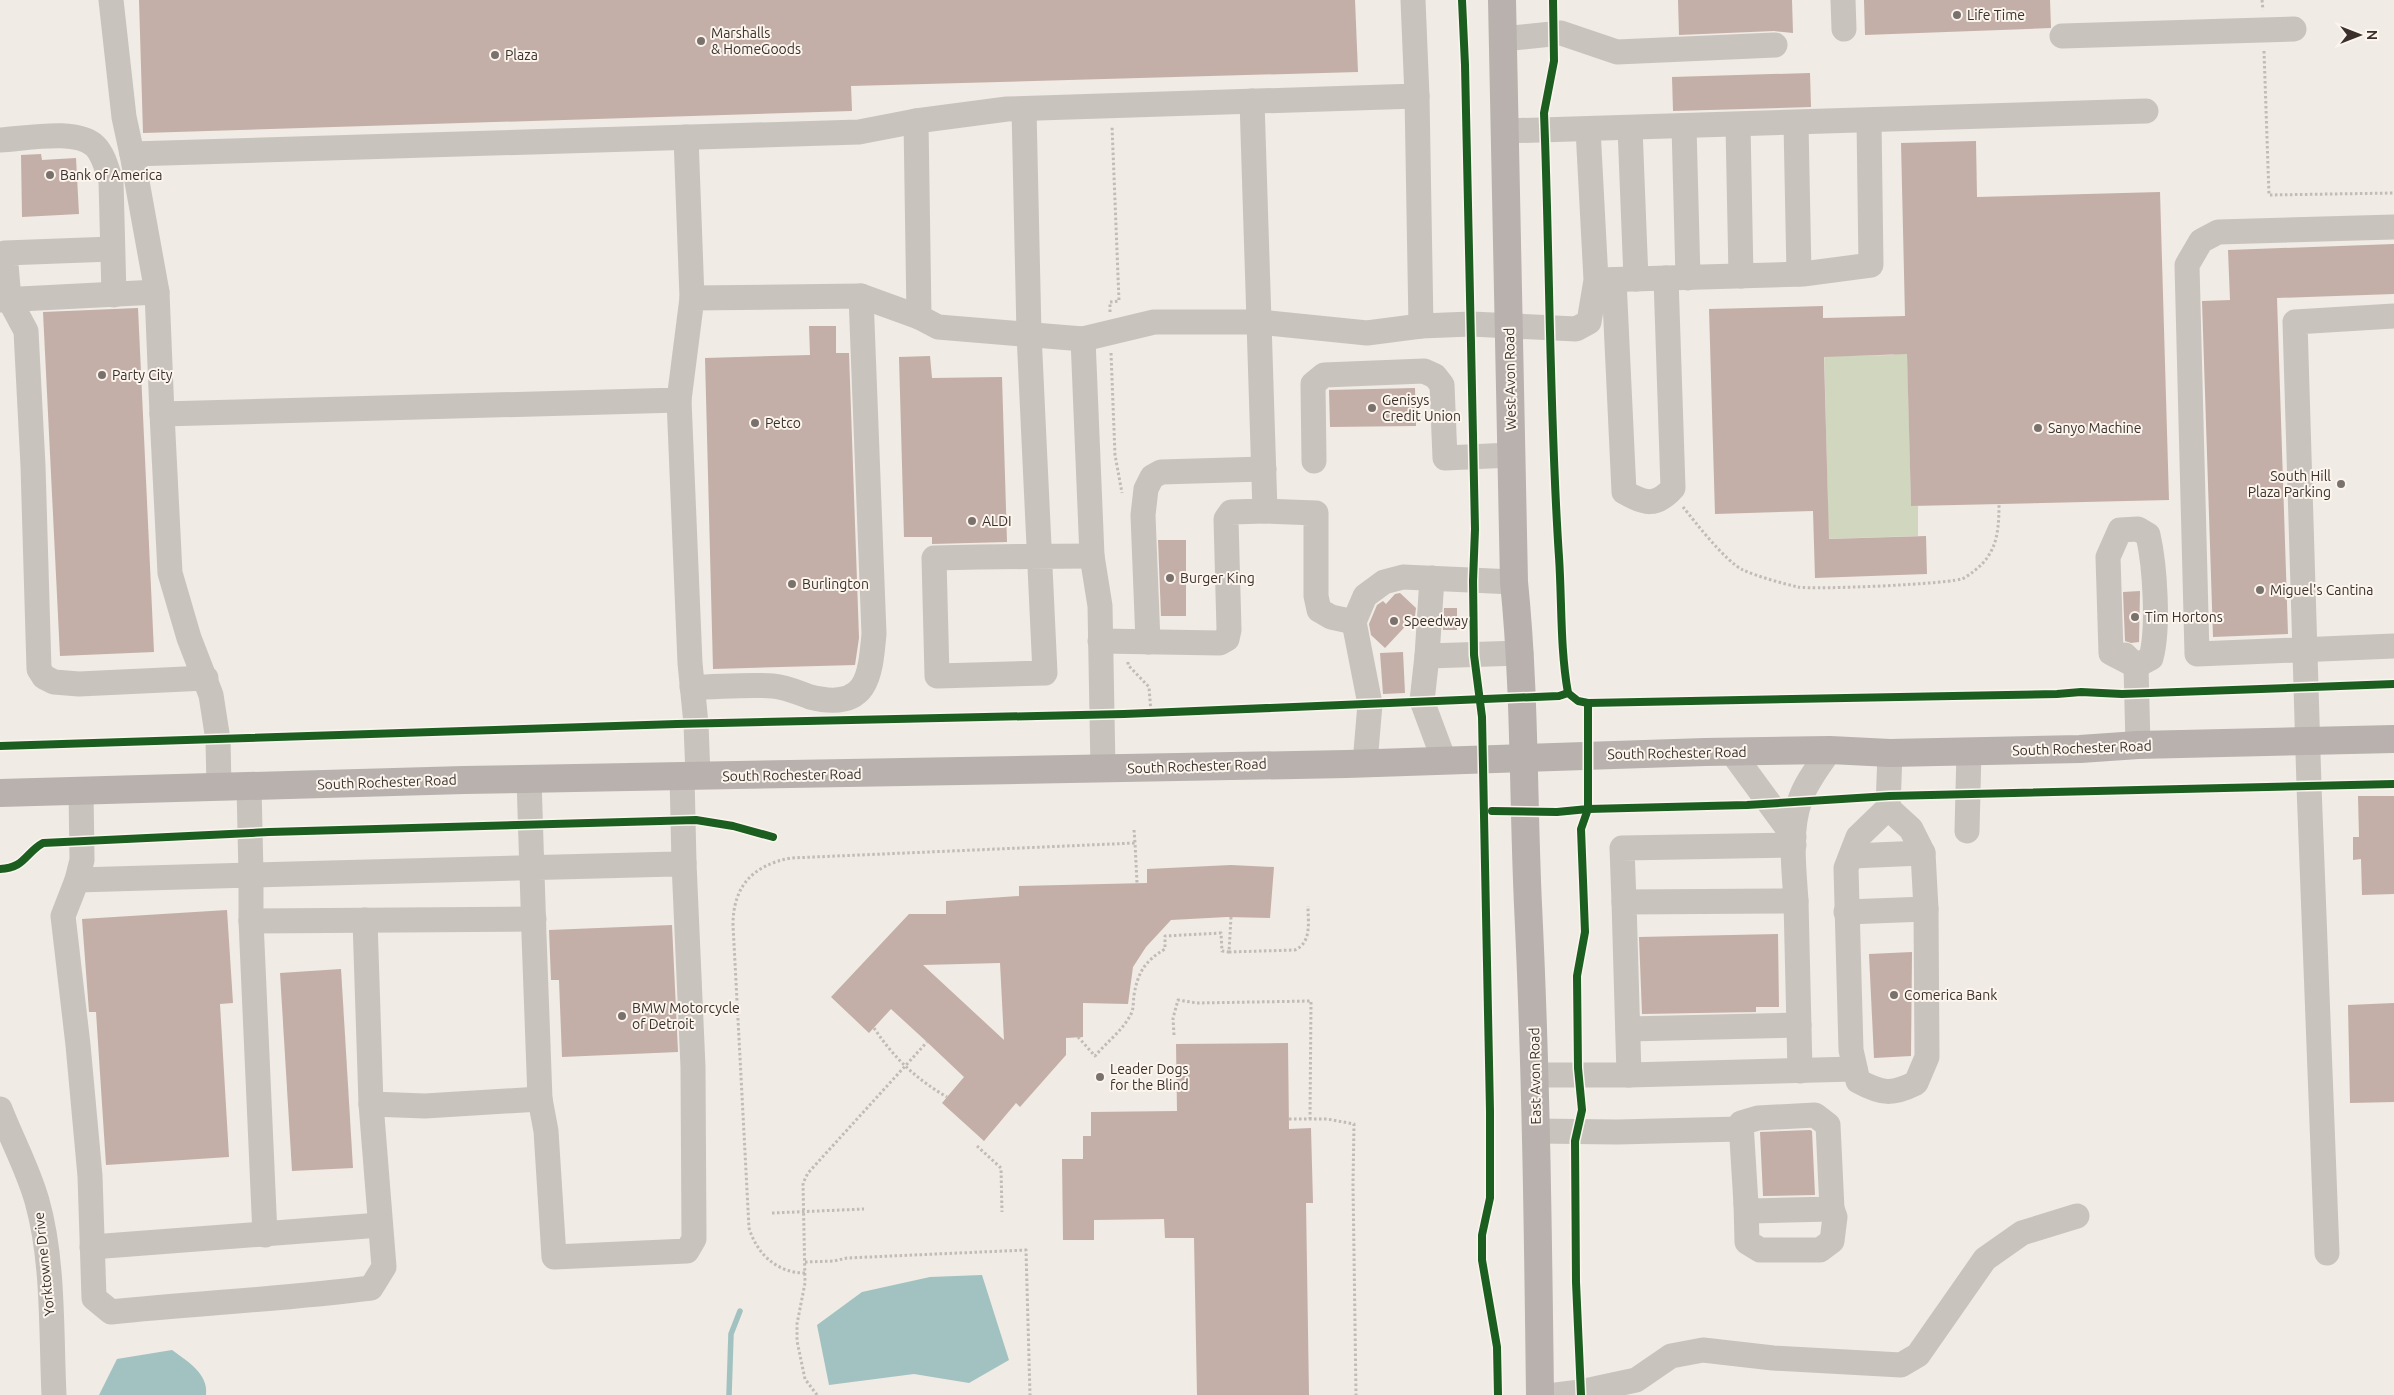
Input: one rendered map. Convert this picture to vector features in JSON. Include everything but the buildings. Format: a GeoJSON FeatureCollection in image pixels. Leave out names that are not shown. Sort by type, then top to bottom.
{"type":"FeatureCollection","features":[{"type":"Feature","properties":{"kind":"main road","name":"West Avon Road"},"geometry":{"type":"LineString","coordinates":[[1502,0],[1514,582],[1521,653],[1524,757]]}},
{"type":"Feature","properties":{"kind":"main road","name":"South Rochester Road"},"geometry":{"type":"LineString","coordinates":[[0,793],[529,779],[1365,763],[1731,751],[1830,750],[1890,753],[2394,739]]}},
{"type":"Feature","properties":{"kind":"main road","name":"East Avon Road"},"geometry":{"type":"LineString","coordinates":[[1524,757],[1535,1076],[1540,1395]]}},
{"type":"Feature","properties":{"kind":"street"},"geometry":{"type":"LineString","coordinates":[[111,0],[124,117],[157,292],[170,573],[189,638],[206,678],[217,726],[219,787]]}},
{"type":"Feature","properties":{"kind":"street"},"geometry":{"type":"LineString","coordinates":[[1413,0],[1421,326]]}},
{"type":"Feature","properties":{"kind":"street"},"geometry":{"type":"LineString","coordinates":[[1843,0],[1844,29]]}},
{"type":"Feature","properties":{"kind":"street"},"geometry":{"type":"LineString","coordinates":[[2062,36],[2294,28]]}},
{"type":"Feature","properties":{"kind":"street"},"geometry":{"type":"LineString","coordinates":[[1503,39],[1561,33],[1617,52],[1774,46]]}},
{"type":"Feature","properties":{"kind":"street"},"geometry":{"type":"LineString","coordinates":[[132,154],[858,132],[916,122],[1024,109],[1416,96]]}},
{"type":"Feature","properties":{"kind":"street"},"geometry":{"type":"LineString","coordinates":[[1252,101],[1265,511]]}},
{"type":"Feature","properties":{"kind":"street"},"geometry":{"type":"LineString","coordinates":[[1024,109],[1029,334],[1039,556],[1045,673],[937,676],[934,558],[1039,556],[1092,556]]}},
{"type":"Feature","properties":{"kind":"street"},"geometry":{"type":"LineString","coordinates":[[1505,131],[2146,111]]}},
{"type":"Feature","properties":{"kind":"street"},"geometry":{"type":"LineString","coordinates":[[1615,280],[1799,274],[1871,265],[1869,121]]}},
{"type":"Feature","properties":{"kind":"street"},"geometry":{"type":"LineString","coordinates":[[916,122],[919,317]]}},
{"type":"Feature","properties":{"kind":"street"},"geometry":{"type":"LineString","coordinates":[[1796,123],[1799,274]]}},
{"type":"Feature","properties":{"kind":"street"},"geometry":{"type":"LineString","coordinates":[[1738,125],[1741,276]]}},
{"type":"Feature","properties":{"kind":"street"},"geometry":{"type":"LineString","coordinates":[[1588,129],[1615,280],[1624,492],[1642,502],[1663,500],[1673,488],[1677,278],[1684,126]]}},
{"type":"Feature","properties":{"kind":"street"},"geometry":{"type":"LineString","coordinates":[[692,298],[862,296],[919,317],[938,327],[1083,339],[1154,322],[1258,322],[1367,333],[1421,326],[1471,324],[1576,329],[1589,322],[1615,280],[1630,128]]}},
{"type":"Feature","properties":{"kind":"street"},"geometry":{"type":"LineString","coordinates":[[0,140],[67,136],[86,140],[96,147],[106,164],[111,181],[114,295]]}},
{"type":"Feature","properties":{"kind":"street"},"geometry":{"type":"LineString","coordinates":[[529,779],[540,1099],[546,1131],[554,1257],[687,1251],[694,1238],[693,1067],[684,864],[690,776],[692,687],[679,400],[692,298],[686,137]]}},
{"type":"Feature","properties":{"kind":"street"},"geometry":{"type":"LineString","coordinates":[[2394,227],[2218,232],[2201,242],[2187,265],[2197,654],[2394,646]]}},
{"type":"Feature","properties":{"kind":"street"},"geometry":{"type":"LineString","coordinates":[[112,249],[3,251],[5,300],[26,332],[33,466],[39,670],[44,678],[54,682],[79,684],[206,678]]}},
{"type":"Feature","properties":{"kind":"street"},"geometry":{"type":"LineString","coordinates":[[5,300],[157,292]]}},
{"type":"Feature","properties":{"kind":"street"},"geometry":{"type":"LineString","coordinates":[[692,687],[775,686],[812,697],[831,700],[850,697],[862,690],[867,680],[874,634],[862,296]]}},
{"type":"Feature","properties":{"kind":"street"},"geometry":{"type":"LineString","coordinates":[[2327,1253],[2296,322],[2394,316]]}},
{"type":"Feature","properties":{"kind":"street"},"geometry":{"type":"LineString","coordinates":[[1083,339],[1092,556],[1100,606],[1103,769]]}},
{"type":"Feature","properties":{"kind":"street"},"geometry":{"type":"LineString","coordinates":[[1314,461],[1313,384],[1324,375],[1424,371],[1435,376],[1442,385],[1445,458],[1512,455]]}},
{"type":"Feature","properties":{"kind":"street"},"geometry":{"type":"LineString","coordinates":[[162,414],[679,400]]}},
{"type":"Feature","properties":{"kind":"street"},"geometry":{"type":"LineString","coordinates":[[1137,642],[1143,515],[1146,489],[1152,477],[1161,472],[1264,469]]}},
{"type":"Feature","properties":{"kind":"street"},"geometry":{"type":"LineString","coordinates":[[1100,641],[1220,643],[1227,640],[1229,630],[1226,520],[1231,512],[1316,513],[1316,596],[1318,610],[1331,617],[1354,622]]}},
{"type":"Feature","properties":{"kind":"street"},"geometry":{"type":"LineString","coordinates":[[2138,529],[2148,535],[2152,553],[2155,643],[2151,658],[2136,666],[2111,653],[2108,557],[2120,530],[2138,529]]}},
{"type":"Feature","properties":{"kind":"street"},"geometry":{"type":"LineString","coordinates":[[1365,763],[1370,704],[1354,622],[1365,596],[1384,582],[1403,576],[1514,582]]}},
{"type":"Feature","properties":{"kind":"street"},"geometry":{"type":"LineString","coordinates":[[1432,578],[1422,701],[1444,760]]}},
{"type":"Feature","properties":{"kind":"street"},"geometry":{"type":"LineString","coordinates":[[1427,656],[1521,653]]}},
{"type":"Feature","properties":{"kind":"street"},"geometry":{"type":"LineString","coordinates":[[2136,666],[2138,745]]}},
{"type":"Feature","properties":{"kind":"street"},"geometry":{"type":"LineString","coordinates":[[1800,1071],[1794,841],[1799,801],[1810,780],[1830,750]]}},
{"type":"Feature","properties":{"kind":"street"},"geometry":{"type":"LineString","coordinates":[[1731,751],[1794,841]]}},
{"type":"Feature","properties":{"kind":"street"},"geometry":{"type":"LineString","coordinates":[[1967,831],[1969,751]]}},
{"type":"Feature","properties":{"kind":"street"},"geometry":{"type":"LineString","coordinates":[[1888,808],[1911,829],[1923,853],[1926,909],[1927,1057],[1924,1068],[1916,1083],[1901,1091],[1878,1092],[1858,1081],[1851,1050],[1846,868],[1858,837],[1888,808],[1890,753]]}},
{"type":"Feature","properties":{"kind":"street"},"geometry":{"type":"LineString","coordinates":[[249,786],[251,921],[266,1235]]}},
{"type":"Feature","properties":{"kind":"street"},"geometry":{"type":"LineString","coordinates":[[81,790],[82,860],[77,880],[63,916],[82,1080],[90,1176],[94,1298],[111,1312],[204,1303],[300,1297],[371,1288],[384,1267],[371,1104],[366,920]]}},
{"type":"Feature","properties":{"kind":"street"},"geometry":{"type":"LineString","coordinates":[[1629,1075],[1622,848],[1794,841]]}},
{"type":"Feature","properties":{"kind":"street"},"geometry":{"type":"LineString","coordinates":[[1851,856],[1923,853]]}},
{"type":"Feature","properties":{"kind":"street"},"geometry":{"type":"LineString","coordinates":[[77,880],[684,864]]}},
{"type":"Feature","properties":{"kind":"street"},"geometry":{"type":"LineString","coordinates":[[1624,902],[1796,901]]}},
{"type":"Feature","properties":{"kind":"street"},"geometry":{"type":"LineString","coordinates":[[1846,912],[1926,909]]}},
{"type":"Feature","properties":{"kind":"street"},"geometry":{"type":"LineString","coordinates":[[251,921],[534,919]]}},
{"type":"Feature","properties":{"kind":"street"},"geometry":{"type":"LineString","coordinates":[[1628,1029],[1799,1025]]}},
{"type":"Feature","properties":{"kind":"street"},"geometry":{"type":"LineString","coordinates":[[1535,1076],[1856,1069]]}},
{"type":"Feature","properties":{"kind":"street"},"geometry":{"type":"LineString","coordinates":[[371,1104],[425,1106],[540,1099]]}},
{"type":"Feature","properties":{"kind":"street","name":"Yorktowne Drive"},"geometry":{"type":"LineString","coordinates":[[0,1109],[29,1178],[42,1226],[47,1263],[54,1395]]}},
{"type":"Feature","properties":{"kind":"street"},"geometry":{"type":"LineString","coordinates":[[1816,1115],[1828,1124],[1834,1218],[1832,1241],[1820,1250],[1760,1250],[1747,1242],[1740,1129],[1741,1123],[1758,1118],[1816,1115]]}},
{"type":"Feature","properties":{"kind":"street"},"geometry":{"type":"LineString","coordinates":[[1536,1131],[1616,1132],[1740,1129]]}},
{"type":"Feature","properties":{"kind":"street"},"geometry":{"type":"LineString","coordinates":[[1746,1204],[1753,1211],[1832,1210]]}},
{"type":"Feature","properties":{"kind":"street"},"geometry":{"type":"LineString","coordinates":[[1556,1395],[1636,1380],[1671,1356],[1703,1350],[1772,1358],[1901,1365],[1918,1355],[1985,1259],[2022,1233],[2078,1216]]}},
{"type":"Feature","properties":{"kind":"street"},"geometry":{"type":"LineString","coordinates":[[92,1247],[380,1225]]}},
{"type":"Feature","properties":{"kind":"path"},"geometry":{"type":"LineString","coordinates":[[2262,0],[2269,195],[2394,193]]}},
{"type":"Feature","properties":{"kind":"path"},"geometry":{"type":"LineString","coordinates":[[1111,106],[1118,301],[1110,302],[1115,455],[1123,497]]}},
{"type":"Feature","properties":{"kind":"path"},"geometry":{"type":"LineString","coordinates":[[1670,491],[1707,537],[1742,569],[1799,587],[1935,583],[1962,580],[1985,562],[1999,533],[1999,504]]}},
{"type":"Feature","properties":{"kind":"path"},"geometry":{"type":"LineString","coordinates":[[1137,642],[1128,665],[1149,687],[1151,713]]}},
{"type":"Feature","properties":{"kind":"path"},"geometry":{"type":"LineString","coordinates":[[1142,713],[1161,712]]}},
{"type":"Feature","properties":{"kind":"path"},"geometry":{"type":"LineString","coordinates":[[1134,830],[1137,883]]}},
{"type":"Feature","properties":{"kind":"path"},"geometry":{"type":"LineString","coordinates":[[805,1273],[792,1273],[773,1264],[757,1247],[749,1228],[733,925],[733,907],[739,891],[747,879],[773,861],[791,858],[1135,843]]}},
{"type":"Feature","properties":{"kind":"path"},"geometry":{"type":"LineString","coordinates":[[1078,1038],[1095,1056],[1129,1018],[1133,1010],[1137,982],[1142,968],[1151,958],[1165,949],[1165,936],[1221,933],[1222,951],[1229,952],[1295,950],[1302,947],[1307,938],[1308,906]]}},
{"type":"Feature","properties":{"kind":"path"},"geometry":{"type":"LineString","coordinates":[[1229,952],[1231,917]]}},
{"type":"Feature","properties":{"kind":"path"},"geometry":{"type":"LineString","coordinates":[[1174,1035],[1173,1018],[1178,1000],[1197,1003],[1311,1001],[1310,1120]]}},
{"type":"Feature","properties":{"kind":"path"},"geometry":{"type":"LineString","coordinates":[[874,1028],[904,1066],[926,1085],[947,1097]]}},
{"type":"Feature","properties":{"kind":"path"},"geometry":{"type":"LineString","coordinates":[[817,1395],[805,1379],[797,1341],[797,1324],[805,1283],[802,1211],[803,1183],[808,1173],[927,1042]]}},
{"type":"Feature","properties":{"kind":"path"},"geometry":{"type":"LineString","coordinates":[[1289,1120],[1354,1124],[1356,1395]]}},
{"type":"Feature","properties":{"kind":"path"},"geometry":{"type":"LineString","coordinates":[[977,1146],[1001,1168],[1002,1212]]}},
{"type":"Feature","properties":{"kind":"path"},"geometry":{"type":"LineString","coordinates":[[772,1213],[864,1209]]}},
{"type":"Feature","properties":{"kind":"path"},"geometry":{"type":"LineString","coordinates":[[805,1262],[834,1262],[847,1258],[1026,1250],[1030,1395]]}},
{"type":"Feature","properties":{"kind":"green space"},"geometry":{"type":"Polygon","coordinates":[[[1907,345],[1911,506],[1918,506],[1918,536],[1823,539],[1828,510],[1824,347],[1840,356],[1893,355],[1907,345]]]}},
{"type":"Feature","properties":{"kind":"water"},"geometry":{"type":"Polygon","coordinates":[[[982,1275],[1009,1360],[969,1383],[914,1374],[829,1385],[817,1325],[862,1292],[930,1277],[982,1275]]]}},
{"type":"Feature","properties":{"kind":"water"},"geometry":{"type":"Polygon","coordinates":[[[172,1350],[201,1374],[206,1387],[206,1395],[99,1395],[117,1359],[172,1350]]]}},
{"type":"Feature","properties":{"kind":"waterway"},"geometry":{"type":"LineString","coordinates":[[729,1395],[731,1334],[740,1311]]}},
{"type":"Feature","properties":{"kind":"cycle path"},"geometry":{"type":"LineString","coordinates":[[1462,0],[1475,529],[1473,581],[1474,655],[1482,717],[1490,1111],[1490,1198],[1482,1235],[1482,1260],[1497,1347],[1498,1395]]}},
{"type":"Feature","properties":{"kind":"cycle path"},"geometry":{"type":"LineString","coordinates":[[1553,0],[1554,61],[1544,113],[1553,446],[1562,642],[1568,693]]}},
{"type":"Feature","properties":{"kind":"cycle path"},"geometry":{"type":"LineString","coordinates":[[0,746],[677,724],[1124,714],[1559,696],[1568,693],[1578,701],[1588,703],[2081,692],[2122,694],[2394,684]]}},
{"type":"Feature","properties":{"kind":"cycle path"},"geometry":{"type":"LineString","coordinates":[[1492,811],[1557,812],[1588,809],[1588,703]]}},
{"type":"Feature","properties":{"kind":"cycle path"},"geometry":{"type":"LineString","coordinates":[[1581,1395],[1576,1282],[1575,1141],[1582,1110],[1578,1068],[1577,976],[1585,932],[1581,829],[1588,809],[1747,805],[1889,796],[2394,784]]}},
{"type":"Feature","properties":{"kind":"cycle path"},"geometry":{"type":"LineString","coordinates":[[0,869],[20,863],[43,843],[269,832],[696,820],[733,826],[773,837]]}},
{"type":"Feature","properties":{"kind":"place","name":"Life Time"},"geometry":{"type":"Point","coordinates":[1957,15]}},
{"type":"Feature","properties":{"kind":"place","name":"Marshalls & HomeGoods"},"geometry":{"type":"Point","coordinates":[701,41]}},
{"type":"Feature","properties":{"kind":"place","name":"Plaza"},"geometry":{"type":"Point","coordinates":[495,55]}},
{"type":"Feature","properties":{"kind":"place","name":"Bank of America"},"geometry":{"type":"Point","coordinates":[50,175]}},
{"type":"Feature","properties":{"kind":"place","name":"Party City"},"geometry":{"type":"Point","coordinates":[102,375]}},
{"type":"Feature","properties":{"kind":"place","name":"Genisys Credit Union"},"geometry":{"type":"Point","coordinates":[1372,408]}},
{"type":"Feature","properties":{"kind":"place","name":"Petco"},"geometry":{"type":"Point","coordinates":[755,423]}},
{"type":"Feature","properties":{"kind":"place","name":"Sanyo Machine"},"geometry":{"type":"Point","coordinates":[2038,428]}},
{"type":"Feature","properties":{"kind":"place","name":"South Hill Plaza Parking"},"geometry":{"type":"Point","coordinates":[2341,484]}},
{"type":"Feature","properties":{"kind":"place","name":"ALDI"},"geometry":{"type":"Point","coordinates":[972,521]}},
{"type":"Feature","properties":{"kind":"place","name":"Burger King"},"geometry":{"type":"Point","coordinates":[1170,578]}},
{"type":"Feature","properties":{"kind":"place","name":"Burlington"},"geometry":{"type":"Point","coordinates":[792,584]}},
{"type":"Feature","properties":{"kind":"place","name":"Miguel's Cantina"},"geometry":{"type":"Point","coordinates":[2260,590]}},
{"type":"Feature","properties":{"kind":"place","name":"Tim Hortons"},"geometry":{"type":"Point","coordinates":[2135,617]}},
{"type":"Feature","properties":{"kind":"place","name":"Speedway"},"geometry":{"type":"Point","coordinates":[1394,621]}},
{"type":"Feature","properties":{"kind":"place","name":"Comerica Bank"},"geometry":{"type":"Point","coordinates":[1894,995]}},
{"type":"Feature","properties":{"kind":"place","name":"BMW Motorcycle of Detroit"},"geometry":{"type":"Point","coordinates":[622,1016]}},
{"type":"Feature","properties":{"kind":"place","name":"Leader Dogs for the Blind"},"geometry":{"type":"Point","coordinates":[1100,1077]}}]}
